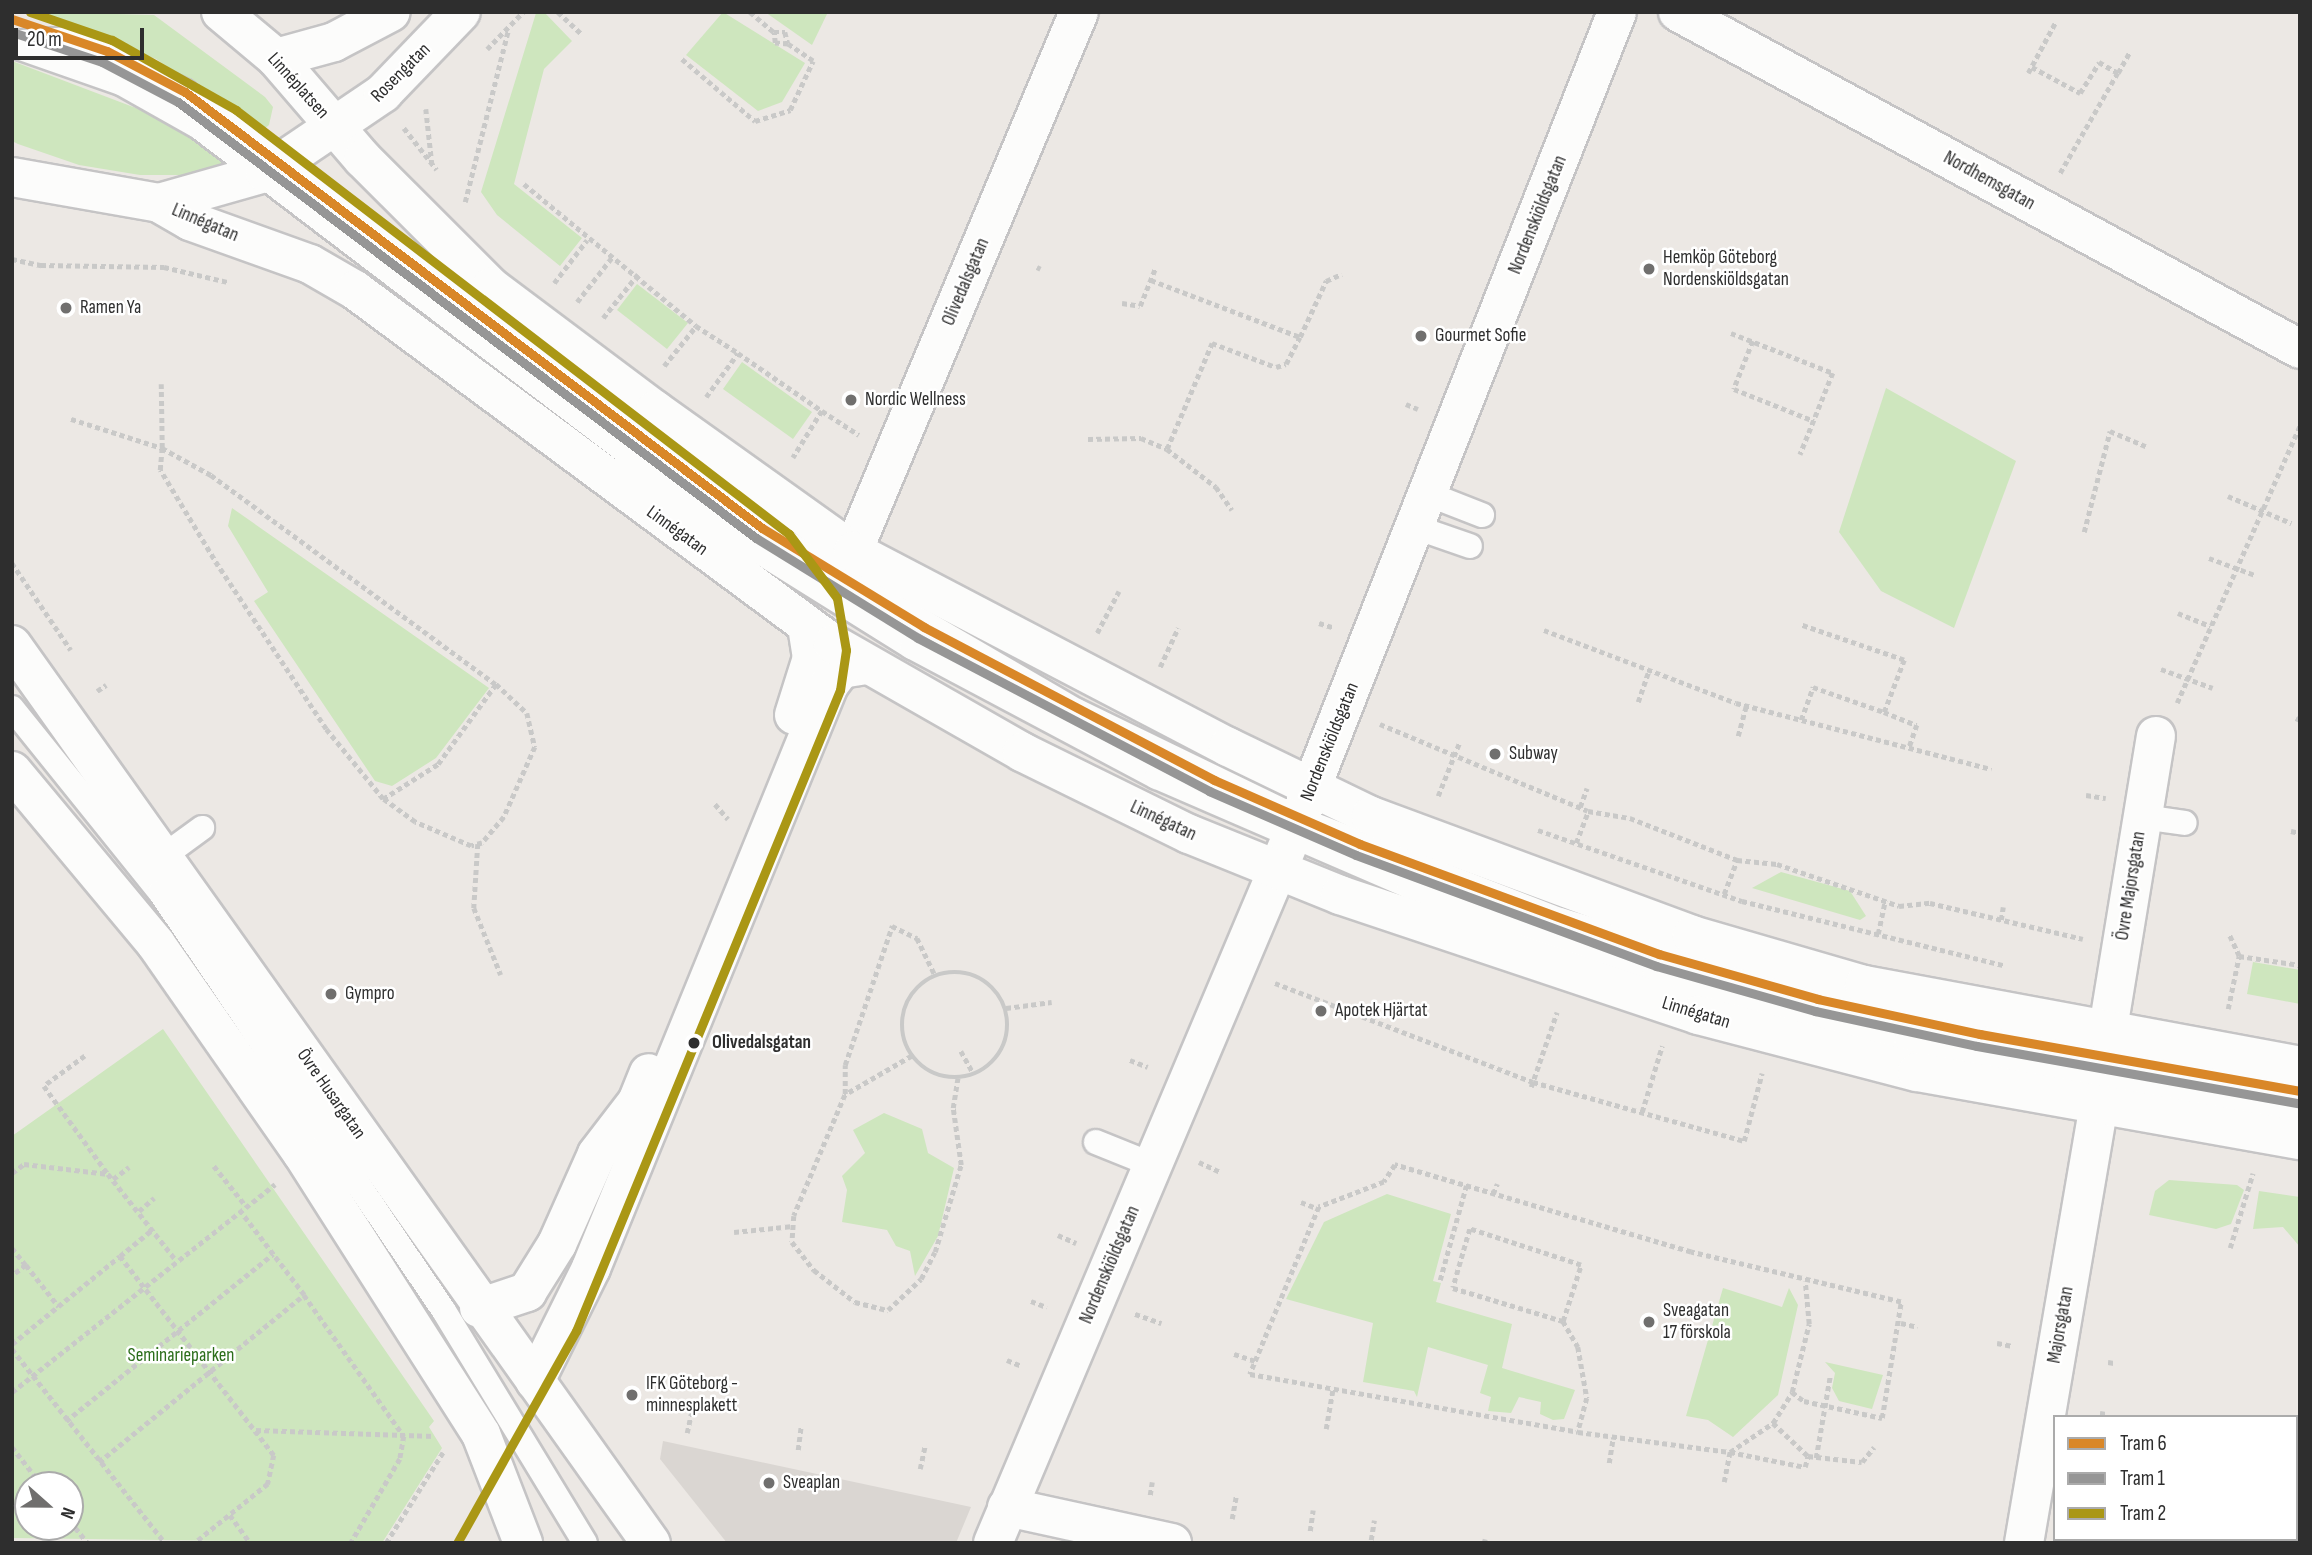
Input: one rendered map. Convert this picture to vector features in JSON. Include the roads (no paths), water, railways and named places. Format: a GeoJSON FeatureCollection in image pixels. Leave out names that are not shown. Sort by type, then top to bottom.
{"type":"FeatureCollection","features":[{"type":"Feature","properties":{"kind":"street","name":"Linnéplatsen"},"geometry":{"type":"LineString","coordinates":[[13,177],[159,203],[275,168],[337,129],[276,58],[221,12]]}},
{"type":"Feature","properties":{"kind":"street","name":"Rosengatan"},"geometry":{"type":"LineString","coordinates":[[337,129],[383,93],[461,12]]}},
{"type":"Feature","properties":{"kind":"street","name":"Olivedalsgatan"},"geometry":{"type":"LineString","coordinates":[[853,551],[1079,12]]}},
{"type":"Feature","properties":{"kind":"street","name":"Nordenskiöldsgatan"},"geometry":{"type":"LineString","coordinates":[[993,1543],[1295,829],[1617,12]]}},
{"type":"Feature","properties":{"kind":"street","name":"Nordhemsgatan"},"geometry":{"type":"LineString","coordinates":[[1678,12],[2300,349]]}},
{"type":"Feature","properties":{"kind":"street"},"geometry":{"type":"LineString","coordinates":[[276,58],[334,42],[378,15]]}},
{"type":"Feature","properties":{"kind":"street","name":"Linnégatan"},"geometry":{"type":"LineString","coordinates":[[337,129],[491,287],[853,551],[1295,829],[1698,1016],[1917,1072],[2098,1108],[2300,1140]]}},
{"type":"Feature","properties":{"kind":"street","name":"Linnégatan"},"geometry":{"type":"LineString","coordinates":[[159,203],[190,221],[310,264],[355,290],[807,626],[865,665],[1034,758],[1692,935],[1864,985],[2107,1035],[2300,1066]]}},
{"type":"Feature","properties":{"kind":"street"},"geometry":{"type":"LineString","coordinates":[[479,1308],[527,1292],[557,1244],[597,1154],[636,1102],[796,711],[812,658],[807,626]]}},
{"type":"Feature","properties":{"kind":"street","name":"Övre Husargatan"},"geometry":{"type":"LineString","coordinates":[[12,645],[165,855],[479,1308],[651,1543]]}},
{"type":"Feature","properties":{"kind":"street"},"geometry":{"type":"LineString","coordinates":[[535,1381],[616,1210],[829,685],[841,669],[865,665]]}},
{"type":"Feature","properties":{"kind":"street","name":"Övre Majorsgatan"},"geometry":{"type":"LineString","coordinates":[[2107,1035],[2157,736]]}},
{"type":"Feature","properties":{"kind":"street"},"geometry":{"type":"LineString","coordinates":[[12,771],[148,934],[302,1153],[481,1434],[523,1543]]}},
{"type":"Feature","properties":{"kind":"street","name":"Majorsgatan"},"geometry":{"type":"LineString","coordinates":[[2024,1543],[2098,1108]]}},
{"type":"Feature","properties":{"kind":"street"},"geometry":{"type":"LineString","coordinates":[[1007,1507],[1172,1543]]}},
{"type":"Feature","properties":{"kind":"lane"},"geometry":{"type":"LineString","coordinates":[[12,43],[150,97],[275,168],[638,464],[820,592],[1157,777],[1295,829],[1560,920],[1818,999],[2038,1046],[2300,1091]]}},
{"type":"Feature","properties":{"kind":"lane"},"geometry":{"type":"LineString","coordinates":[[1421,510],[1482,515]]}},
{"type":"Feature","properties":{"kind":"lane"},"geometry":{"type":"LineString","coordinates":[[1421,510],[1470,546]]}},
{"type":"Feature","properties":{"kind":"lane"},"geometry":{"type":"LineString","coordinates":[[12,708],[159,892],[444,1311],[585,1543]]}},
{"type":"Feature","properties":{"kind":"lane"},"geometry":{"type":"LineString","coordinates":[[2143,817],[2185,823]]}},
{"type":"Feature","properties":{"kind":"lane"},"geometry":{"type":"LineString","coordinates":[[165,855],[202,828]]}},
{"type":"Feature","properties":{"kind":"lane"},"geometry":{"type":"LineString","coordinates":[[1295,829],[1553,940],[1813,1016],[2021,1064],[2300,1112]]}},
{"type":"Feature","properties":{"kind":"lane"},"geometry":{"type":"LineString","coordinates":[[1096,1142],[1153,1165]]}},
{"type":"Feature","properties":{"kind":"tram line","name":"2"},"geometry":{"type":"LineString","coordinates":[[30,12],[112,40],[236,110],[789,534],[837,598],[846,650],[840,690],[576,1331],[457,1543]]}},
{"type":"Feature","properties":{"kind":"tram line","name":"6"},"geometry":{"type":"LineString","coordinates":[[12,19],[107,51],[185,92],[762,528],[924,627],[1214,780],[1360,844],[1659,954],[1818,999],[1980,1034],[2300,1091]]}},
{"type":"Feature","properties":{"kind":"tram line","name":"1"},"geometry":{"type":"LineString","coordinates":[[12,32],[102,62],[178,102],[756,538],[918,638],[1209,791],[1356,855],[1656,966],[1815,1011],[1977,1046],[2298,1103]]}},
{"type":"Feature","properties":{"kind":"place","name":"Hemköp Göteborg Nordenskiöldsgatan"},"geometry":{"type":"Point","coordinates":[1649,269]}},
{"type":"Feature","properties":{"kind":"place","name":"Ramen Ya"},"geometry":{"type":"Point","coordinates":[66,308]}},
{"type":"Feature","properties":{"kind":"place","name":"Gourmet Sofie"},"geometry":{"type":"Point","coordinates":[1421,336]}},
{"type":"Feature","properties":{"kind":"place","name":"Nordic Wellness"},"geometry":{"type":"Point","coordinates":[851,400]}},
{"type":"Feature","properties":{"kind":"place","name":"Subway"},"geometry":{"type":"Point","coordinates":[1495,754]}},
{"type":"Feature","properties":{"kind":"place","name":"Gympro"},"geometry":{"type":"Point","coordinates":[331,994]}},
{"type":"Feature","properties":{"kind":"place","name":"Apotek Hjärtat"},"geometry":{"type":"Point","coordinates":[1321,1011]}},
{"type":"Feature","properties":{"kind":"place","name":"Olivedalsgatan"},"geometry":{"type":"Point","coordinates":[694,1043]}},
{"type":"Feature","properties":{"kind":"place","name":"Sveagatan 17 förskola"},"geometry":{"type":"Point","coordinates":[1649,1322]}},
{"type":"Feature","properties":{"kind":"place","name":"IFK Göteborg - minnesplakett"},"geometry":{"type":"Point","coordinates":[632,1395]}},
{"type":"Feature","properties":{"kind":"place","name":"Sveaplan"},"geometry":{"type":"Point","coordinates":[769,1483]}},
{"type":"Feature","properties":{"kind":"park label","name":"Seminarieparken"},"geometry":{"type":"Point","coordinates":[181,1356]}}]}
